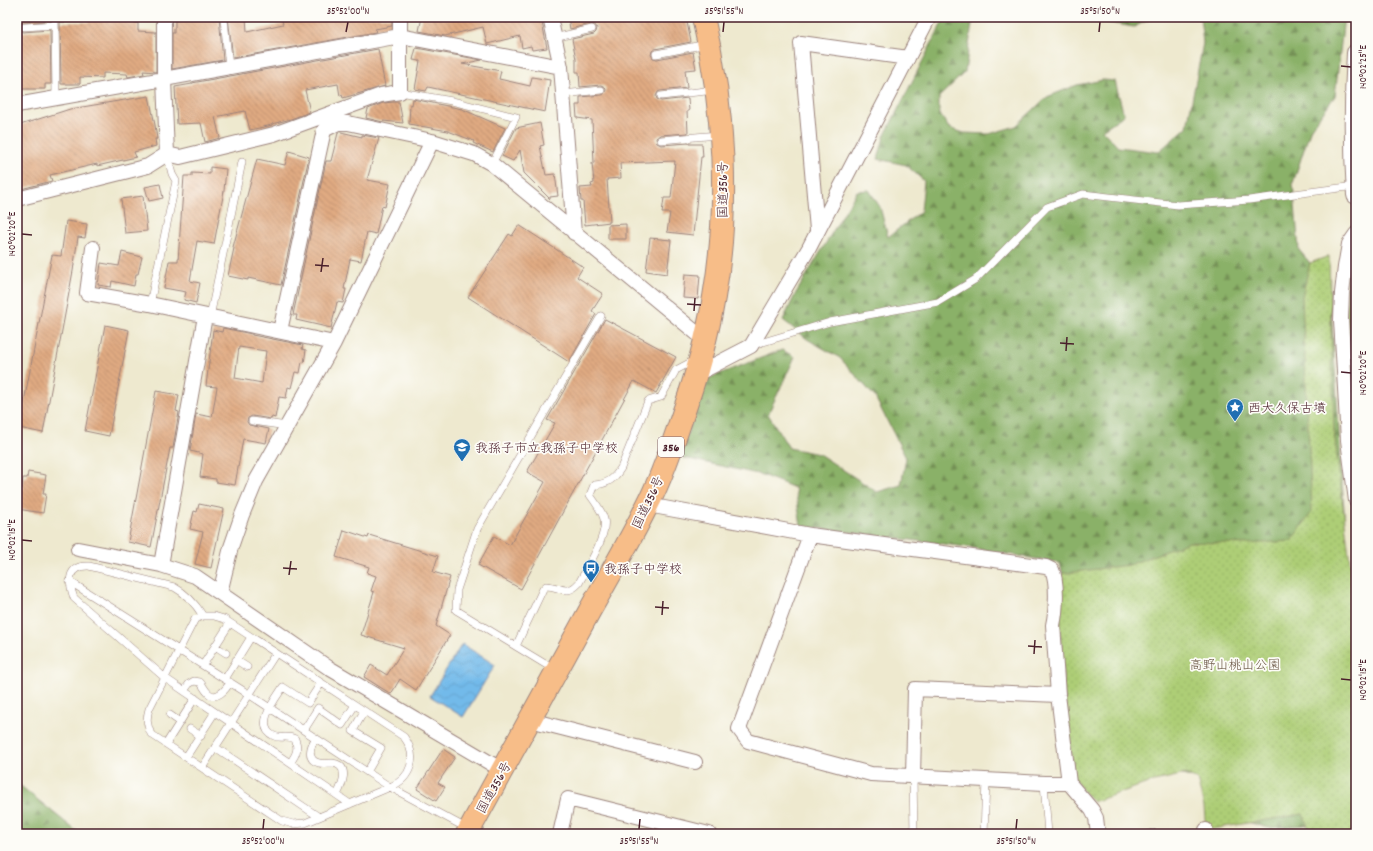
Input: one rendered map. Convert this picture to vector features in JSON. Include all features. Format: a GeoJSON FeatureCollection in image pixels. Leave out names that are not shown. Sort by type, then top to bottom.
{"type":"FeatureCollection","features":[{"type":"Feature","properties":{"kind":"highway","name":"国道356号"},"geometry":{"type":"LineString","coordinates":[[468,832],[648,505],[675,439],[701,357],[715,296],[723,205],[722,135],[716,90],[703,17]]}},
{"type":"Feature","properties":{"kind":"street"},"geometry":{"type":"LineString","coordinates":[[164,17],[164,79],[167,154]]}},
{"type":"Feature","properties":{"kind":"street"},"geometry":{"type":"LineString","coordinates":[[17,199],[148,166],[167,154],[180,157],[274,134],[381,95],[400,92],[400,17]]}},
{"type":"Feature","properties":{"kind":"street"},"geometry":{"type":"LineString","coordinates":[[550,17],[561,67],[574,233]]}},
{"type":"Feature","properties":{"kind":"street"},"geometry":{"type":"LineString","coordinates":[[280,331],[324,130],[338,123],[348,123],[432,141],[474,154],[492,164],[574,233],[701,357],[751,346],[817,231],[929,17]]}},
{"type":"Feature","properties":{"kind":"street"},"geometry":{"type":"LineString","coordinates":[[17,105],[400,36],[561,67]]}},
{"type":"Feature","properties":{"kind":"street"},"geometry":{"type":"LineString","coordinates":[[817,231],[800,43],[908,58]]}},
{"type":"Feature","properties":{"kind":"street"},"geometry":{"type":"LineString","coordinates":[[1356,52],[1353,147],[1356,195]]}},
{"type":"Feature","properties":{"kind":"street"},"geometry":{"type":"LineString","coordinates":[[220,593],[242,515],[256,481],[334,343],[432,141]]}},
{"type":"Feature","properties":{"kind":"street"},"geometry":{"type":"LineString","coordinates":[[1356,234],[1349,244],[1342,293],[1341,320],[1348,440],[1356,501]]}},
{"type":"Feature","properties":{"kind":"street"},"geometry":{"type":"LineString","coordinates":[[93,248],[87,293],[150,304],[334,343]]}},
{"type":"Feature","properties":{"kind":"street"},"geometry":{"type":"LineString","coordinates":[[161,564],[208,316]]}},
{"type":"Feature","properties":{"kind":"street"},"geometry":{"type":"LineString","coordinates":[[648,505],[810,535],[1046,567],[1052,570],[1055,582],[1053,625],[1058,695],[1069,783],[1092,810],[1096,818],[1098,834]]}},
{"type":"Feature","properties":{"kind":"street"},"geometry":{"type":"LineString","coordinates":[[810,535],[739,729],[748,741],[871,774],[1069,783]]}},
{"type":"Feature","properties":{"kind":"street"},"geometry":{"type":"LineString","coordinates":[[78,549],[161,564],[194,576],[329,668],[502,770]]}},
{"type":"Feature","properties":{"kind":"street"},"geometry":{"type":"LineString","coordinates":[[913,777],[915,689],[1058,695]]}},
{"type":"Feature","properties":{"kind":"street"},"geometry":{"type":"LineString","coordinates":[[530,720],[695,762]]}},
{"type":"Feature","properties":{"kind":"street"},"geometry":{"type":"LineString","coordinates":[[560,834],[568,799],[709,834]]}},
{"type":"Feature","properties":{"kind":"lane"},"geometry":{"type":"LineString","coordinates":[[55,17],[56,97]]}},
{"type":"Feature","properties":{"kind":"lane"},"geometry":{"type":"LineString","coordinates":[[224,19],[229,67]]}},
{"type":"Feature","properties":{"kind":"lane"},"geometry":{"type":"LineString","coordinates":[[24,27],[55,25]]}},
{"type":"Feature","properties":{"kind":"lane"},"geometry":{"type":"LineString","coordinates":[[554,38],[592,29]]}},
{"type":"Feature","properties":{"kind":"lane"},"geometry":{"type":"LineString","coordinates":[[656,54],[708,43]]}},
{"type":"Feature","properties":{"kind":"lane"},"geometry":{"type":"LineString","coordinates":[[563,94],[601,90]]}},
{"type":"Feature","properties":{"kind":"lane"},"geometry":{"type":"LineString","coordinates":[[661,96],[716,90]]}},
{"type":"Feature","properties":{"kind":"lane"},"geometry":{"type":"LineString","coordinates":[[400,92],[452,101],[516,117],[492,164]]}},
{"type":"Feature","properties":{"kind":"lane"},"geometry":{"type":"LineString","coordinates":[[661,140],[722,135]]}},
{"type":"Feature","properties":{"kind":"lane"},"geometry":{"type":"LineString","coordinates":[[150,304],[176,181],[172,174],[167,154]]}},
{"type":"Feature","properties":{"kind":"lane"},"geometry":{"type":"LineString","coordinates":[[208,316],[242,162]]}},
{"type":"Feature","properties":{"kind":"lane"},"geometry":{"type":"LineString","coordinates":[[751,346],[830,322],[938,302],[976,279],[1047,207],[1083,194],[1178,205],[1249,200],[1356,186]]}},
{"type":"Feature","properties":{"kind":"lane"},"geometry":{"type":"LineString","coordinates":[[557,671],[456,610],[457,590],[477,528],[601,316]]}},
{"type":"Feature","properties":{"kind":"lane"},"geometry":{"type":"LineString","coordinates":[[516,646],[543,589],[546,586],[567,591],[574,588],[579,583],[600,541],[605,530],[605,520],[590,495],[594,485],[602,484],[615,477],[621,468],[648,402],[661,397],[676,370],[701,357]]}},
{"type":"Feature","properties":{"kind":"lane"},"geometry":{"type":"LineString","coordinates":[[252,421],[287,426]]}},
{"type":"Feature","properties":{"kind":"lane"},"geometry":{"type":"LineString","coordinates":[[203,616],[195,602],[184,592],[174,587],[89,566],[76,568],[72,572],[69,581],[74,598],[165,678],[350,804]]}},
{"type":"Feature","properties":{"kind":"lane"},"geometry":{"type":"LineString","coordinates":[[69,581],[250,695],[390,787],[468,832]]}},
{"type":"Feature","properties":{"kind":"lane"},"geometry":{"type":"LineString","coordinates":[[203,616],[214,616],[224,619],[404,738],[409,744],[412,754],[409,771],[397,784],[305,823],[293,824],[282,821],[151,734],[147,726],[149,709],[195,619],[203,616]]}},
{"type":"Feature","properties":{"kind":"lane"},"geometry":{"type":"LineString","coordinates":[[203,665],[230,623]]}},
{"type":"Feature","properties":{"kind":"lane"},"geometry":{"type":"LineString","coordinates":[[184,691],[189,684],[194,681],[200,682],[209,694],[212,695],[218,695],[225,691],[227,681],[236,660],[251,637]]}},
{"type":"Feature","properties":{"kind":"lane"},"geometry":{"type":"LineString","coordinates":[[215,646],[226,653]]}},
{"type":"Feature","properties":{"kind":"lane"},"geometry":{"type":"LineString","coordinates":[[202,768],[276,654]]}},
{"type":"Feature","properties":{"kind":"lane"},"geometry":{"type":"LineString","coordinates":[[236,660],[247,667]]}},
{"type":"Feature","properties":{"kind":"lane"},"geometry":{"type":"LineString","coordinates":[[290,763],[296,755],[297,745],[295,739],[291,737],[276,737],[270,733],[265,723],[265,717],[283,687],[308,703],[321,683]]}},
{"type":"Feature","properties":{"kind":"lane"},"geometry":{"type":"LineString","coordinates":[[166,744],[195,698]]}},
{"type":"Feature","properties":{"kind":"lane"},"geometry":{"type":"LineString","coordinates":[[304,730],[318,708],[342,724],[355,705]]}},
{"type":"Feature","properties":{"kind":"lane"},"geometry":{"type":"LineString","coordinates":[[186,757],[216,712]]}},
{"type":"Feature","properties":{"kind":"lane"},"geometry":{"type":"LineString","coordinates":[[364,712],[353,731],[381,748],[367,772]]}},
{"type":"Feature","properties":{"kind":"lane"},"geometry":{"type":"LineString","coordinates":[[170,716],[180,722]]}},
{"type":"Feature","properties":{"kind":"lane"},"geometry":{"type":"LineString","coordinates":[[190,729],[201,736]]}},
{"type":"Feature","properties":{"kind":"lane"},"geometry":{"type":"LineString","coordinates":[[316,738],[312,743],[310,750],[314,761],[319,763],[332,763],[337,765],[343,771],[343,782],[337,795]]}},
{"type":"Feature","properties":{"kind":"lane"},"geometry":{"type":"LineString","coordinates":[[215,747],[319,817]]}},
{"type":"Feature","properties":{"kind":"lane"},"geometry":{"type":"LineString","coordinates":[[913,777],[914,834]]}},
{"type":"Feature","properties":{"kind":"lane"},"geometry":{"type":"LineString","coordinates":[[984,834],[986,780]]}},
{"type":"Feature","properties":{"kind":"lane"},"geometry":{"type":"LineString","coordinates":[[1044,783],[1048,834]]}},
{"type":"Feature","properties":{"kind":"green space"},"geometry":{"type":"Polygon","coordinates":[[[945,17],[973,17],[965,72],[939,97],[939,113],[949,128],[964,133],[989,134],[1016,126],[1047,97],[1077,85],[1103,80],[1115,81],[1124,115],[1102,130],[1118,147],[1158,152],[1187,127],[1203,43],[1200,17],[1344,17],[1335,96],[1311,128],[1293,183],[1299,250],[1330,290],[1352,635],[1329,823],[1269,828],[1215,813],[1197,779],[1164,770],[1070,604],[1060,563],[967,547],[801,526],[795,488],[762,475],[680,457],[706,379],[782,350],[795,357],[768,414],[789,448],[819,454],[877,492],[901,485],[906,458],[875,397],[840,358],[807,339],[783,320],[796,293],[857,191],[869,190],[880,207],[888,237],[921,211],[924,181],[906,165],[878,159],[884,137],[945,17]]]}},
{"type":"Feature","properties":{"kind":"green space"},"geometry":{"type":"Polygon","coordinates":[[[1075,17],[1154,17],[1134,27],[1075,17]]]}},
{"type":"Feature","properties":{"kind":"green space","name":"高野山桃山公園"},"geometry":{"type":"Polygon","coordinates":[[[1329,256],[1334,432],[1356,612],[1356,834],[1311,834],[1303,814],[1206,830],[1204,807],[1197,779],[1186,774],[1154,781],[1093,802],[1074,780],[1064,693],[1060,627],[1059,574],[1129,565],[1189,542],[1247,544],[1291,541],[1312,512],[1302,297],[1310,263],[1329,256]]]}},
{"type":"Feature","properties":{"kind":"green space"},"geometry":{"type":"Polygon","coordinates":[[[1348,266],[1356,308],[1356,338],[1346,340],[1348,266]]]}},
{"type":"Feature","properties":{"kind":"green space"},"geometry":{"type":"Polygon","coordinates":[[[17,783],[80,834],[17,834],[17,783]]]}},
{"type":"Feature","properties":{"kind":"water"},"geometry":{"type":"Polygon","coordinates":[[[462,644],[495,665],[463,717],[430,696],[462,644]]]}},
{"type":"Feature","properties":{"kind":"building"},"geometry":{"type":"Polygon","coordinates":[[[17,17],[44,17],[44,21],[22,23],[19,27],[22,32],[50,30],[51,84],[45,84],[45,89],[17,89],[17,17]]]}},
{"type":"Feature","properties":{"kind":"building"},"geometry":{"type":"Polygon","coordinates":[[[89,17],[126,18],[126,22],[138,23],[138,31],[156,32],[156,72],[143,71],[144,74],[128,77],[127,74],[103,73],[103,78],[80,77],[80,84],[61,84],[60,22],[89,22],[89,17]]]}},
{"type":"Feature","properties":{"kind":"building"},"geometry":{"type":"Polygon","coordinates":[[[219,17],[223,60],[172,69],[172,33],[174,33],[175,28],[175,18],[219,17]]]}},
{"type":"Feature","properties":{"kind":"building"},"geometry":{"type":"Polygon","coordinates":[[[228,17],[246,17],[247,32],[283,24],[281,17],[392,17],[392,26],[375,29],[376,32],[233,58],[228,17]]]}},
{"type":"Feature","properties":{"kind":"building"},"geometry":{"type":"Polygon","coordinates":[[[422,17],[449,19],[448,17],[541,17],[547,48],[532,50],[531,46],[522,48],[520,36],[487,44],[483,27],[445,36],[419,31],[422,17]]]}},
{"type":"Feature","properties":{"kind":"building"},"geometry":{"type":"Polygon","coordinates":[[[568,17],[686,17],[691,42],[655,49],[652,51],[651,55],[653,58],[657,59],[693,52],[696,69],[685,70],[687,88],[660,91],[656,96],[657,99],[661,101],[688,98],[688,133],[660,135],[656,138],[657,143],[661,145],[689,143],[702,144],[703,157],[701,157],[693,235],[667,232],[670,213],[662,213],[664,198],[671,198],[675,161],[620,163],[621,178],[607,179],[610,222],[585,225],[583,201],[581,201],[580,188],[592,187],[591,184],[594,183],[592,163],[594,163],[592,120],[577,118],[576,105],[580,105],[580,97],[602,95],[606,90],[605,87],[601,85],[580,87],[579,72],[576,72],[576,59],[572,39],[594,34],[597,28],[595,25],[591,24],[570,29],[568,17]]]}},
{"type":"Feature","properties":{"kind":"building"},"geometry":{"type":"Polygon","coordinates":[[[416,48],[482,60],[462,64],[501,71],[499,79],[530,86],[532,77],[550,80],[545,112],[428,87],[426,91],[415,89],[420,61],[413,60],[416,48]]]}},
{"type":"Feature","properties":{"kind":"building"},"geometry":{"type":"Polygon","coordinates":[[[378,49],[385,86],[343,98],[342,95],[340,96],[338,84],[305,90],[310,112],[272,125],[250,130],[245,111],[215,117],[220,138],[205,142],[201,123],[177,124],[175,87],[378,49]]]}},
{"type":"Feature","properties":{"kind":"building"},"geometry":{"type":"Polygon","coordinates":[[[149,96],[157,139],[155,139],[156,146],[134,152],[136,157],[50,175],[52,181],[17,190],[17,126],[70,109],[149,96]]]}},
{"type":"Feature","properties":{"kind":"building"},"geometry":{"type":"Polygon","coordinates":[[[413,99],[462,109],[505,128],[493,152],[473,143],[474,141],[448,131],[409,124],[410,104],[412,105],[413,99]]]}},
{"type":"Feature","properties":{"kind":"building"},"geometry":{"type":"Polygon","coordinates":[[[399,102],[403,123],[383,122],[366,118],[368,109],[383,103],[399,102]]]}},
{"type":"Feature","properties":{"kind":"building"},"geometry":{"type":"Polygon","coordinates":[[[540,123],[544,145],[540,146],[546,175],[555,174],[558,196],[550,197],[550,199],[524,173],[520,150],[513,161],[502,156],[516,128],[540,123]]]}},
{"type":"Feature","properties":{"kind":"building"},"geometry":{"type":"Polygon","coordinates":[[[341,132],[362,137],[362,135],[379,138],[367,180],[390,184],[385,207],[382,206],[376,234],[367,232],[361,261],[350,259],[344,289],[346,289],[343,303],[337,302],[331,328],[296,320],[297,315],[293,315],[326,161],[331,161],[338,133],[341,132]]]}},
{"type":"Feature","properties":{"kind":"building"},"geometry":{"type":"Polygon","coordinates":[[[289,151],[309,157],[281,285],[248,278],[248,280],[228,276],[233,247],[257,159],[285,165],[289,151]]]}},
{"type":"Feature","properties":{"kind":"building"},"geometry":{"type":"Polygon","coordinates":[[[210,167],[226,169],[224,191],[214,244],[197,241],[190,281],[200,283],[196,303],[184,300],[186,292],[164,288],[169,261],[178,261],[184,176],[192,176],[192,173],[210,174],[210,167]]]}},
{"type":"Feature","properties":{"kind":"building"},"geometry":{"type":"Polygon","coordinates":[[[160,184],[163,198],[149,201],[145,187],[160,184]]]}},
{"type":"Feature","properties":{"kind":"building"},"geometry":{"type":"Polygon","coordinates":[[[143,196],[147,231],[125,233],[121,199],[143,196]]]}},
{"type":"Feature","properties":{"kind":"building"},"geometry":{"type":"Polygon","coordinates":[[[66,221],[87,224],[85,238],[78,237],[43,433],[19,428],[52,255],[61,256],[66,221]]]}},
{"type":"Feature","properties":{"kind":"building"},"geometry":{"type":"Polygon","coordinates":[[[626,224],[626,239],[608,239],[608,225],[626,224]]]}},
{"type":"Feature","properties":{"kind":"building"},"geometry":{"type":"Polygon","coordinates":[[[519,225],[583,267],[577,277],[603,294],[592,311],[596,314],[569,362],[468,297],[509,234],[512,236],[519,225]]]}},
{"type":"Feature","properties":{"kind":"building"},"geometry":{"type":"Polygon","coordinates":[[[650,238],[671,240],[667,274],[646,271],[650,238]]]}},
{"type":"Feature","properties":{"kind":"building"},"geometry":{"type":"Polygon","coordinates":[[[122,252],[142,257],[138,274],[136,274],[134,286],[112,281],[111,287],[98,285],[101,263],[119,266],[122,252]]]}},
{"type":"Feature","properties":{"kind":"building"},"geometry":{"type":"Polygon","coordinates":[[[685,274],[700,275],[698,299],[683,298],[685,274]]]}},
{"type":"Feature","properties":{"kind":"building"},"geometry":{"type":"Polygon","coordinates":[[[605,319],[676,357],[656,393],[634,381],[521,589],[478,565],[494,536],[510,545],[545,482],[527,472],[555,423],[547,420],[605,319]]]}},
{"type":"Feature","properties":{"kind":"building"},"geometry":{"type":"Polygon","coordinates":[[[105,325],[129,330],[109,436],[85,431],[105,325]]]}},
{"type":"Feature","properties":{"kind":"building"},"geometry":{"type":"Polygon","coordinates":[[[223,328],[252,334],[303,345],[302,349],[306,350],[304,363],[302,362],[300,373],[295,372],[291,388],[288,387],[286,398],[279,397],[275,418],[272,417],[271,419],[252,416],[248,418],[247,422],[249,425],[269,429],[266,443],[243,439],[235,485],[216,482],[216,479],[200,477],[203,454],[190,451],[196,414],[212,417],[217,387],[206,386],[213,330],[222,332],[223,328]],[[239,347],[235,378],[262,383],[266,351],[239,347]]]}},
{"type":"Feature","properties":{"kind":"building"},"geometry":{"type":"Polygon","coordinates":[[[156,391],[179,395],[176,411],[179,412],[173,448],[170,448],[151,547],[128,542],[156,391]]]}},
{"type":"Feature","properties":{"kind":"building"},"geometry":{"type":"Polygon","coordinates":[[[28,472],[46,475],[43,494],[46,494],[43,513],[17,509],[17,488],[22,489],[23,478],[27,478],[28,472]]]}},
{"type":"Feature","properties":{"kind":"building"},"geometry":{"type":"Polygon","coordinates":[[[199,504],[224,509],[211,568],[195,564],[203,532],[190,529],[194,511],[197,512],[199,504]]]}},
{"type":"Feature","properties":{"kind":"building"},"geometry":{"type":"Polygon","coordinates":[[[344,530],[368,538],[369,535],[438,556],[433,572],[450,577],[436,626],[450,635],[416,690],[400,679],[391,694],[364,677],[371,665],[387,675],[404,648],[361,635],[374,592],[371,591],[376,576],[367,573],[369,567],[336,557],[344,530]]]}},
{"type":"Feature","properties":{"kind":"building"},"geometry":{"type":"Polygon","coordinates":[[[443,749],[455,757],[438,783],[445,787],[436,801],[417,789],[443,749]]]}},
{"type":"Feature","properties":{"kind":"place","name":"西大久保古墳"},"geometry":{"type":"Point","coordinates":[1235,422]}},
{"type":"Feature","properties":{"kind":"place","name":"我孫子市立我孫子中学校"},"geometry":{"type":"Point","coordinates":[462,462]}},
{"type":"Feature","properties":{"kind":"place","name":"我孫子中学校"},"geometry":{"type":"Point","coordinates":[591,583]}}]}
